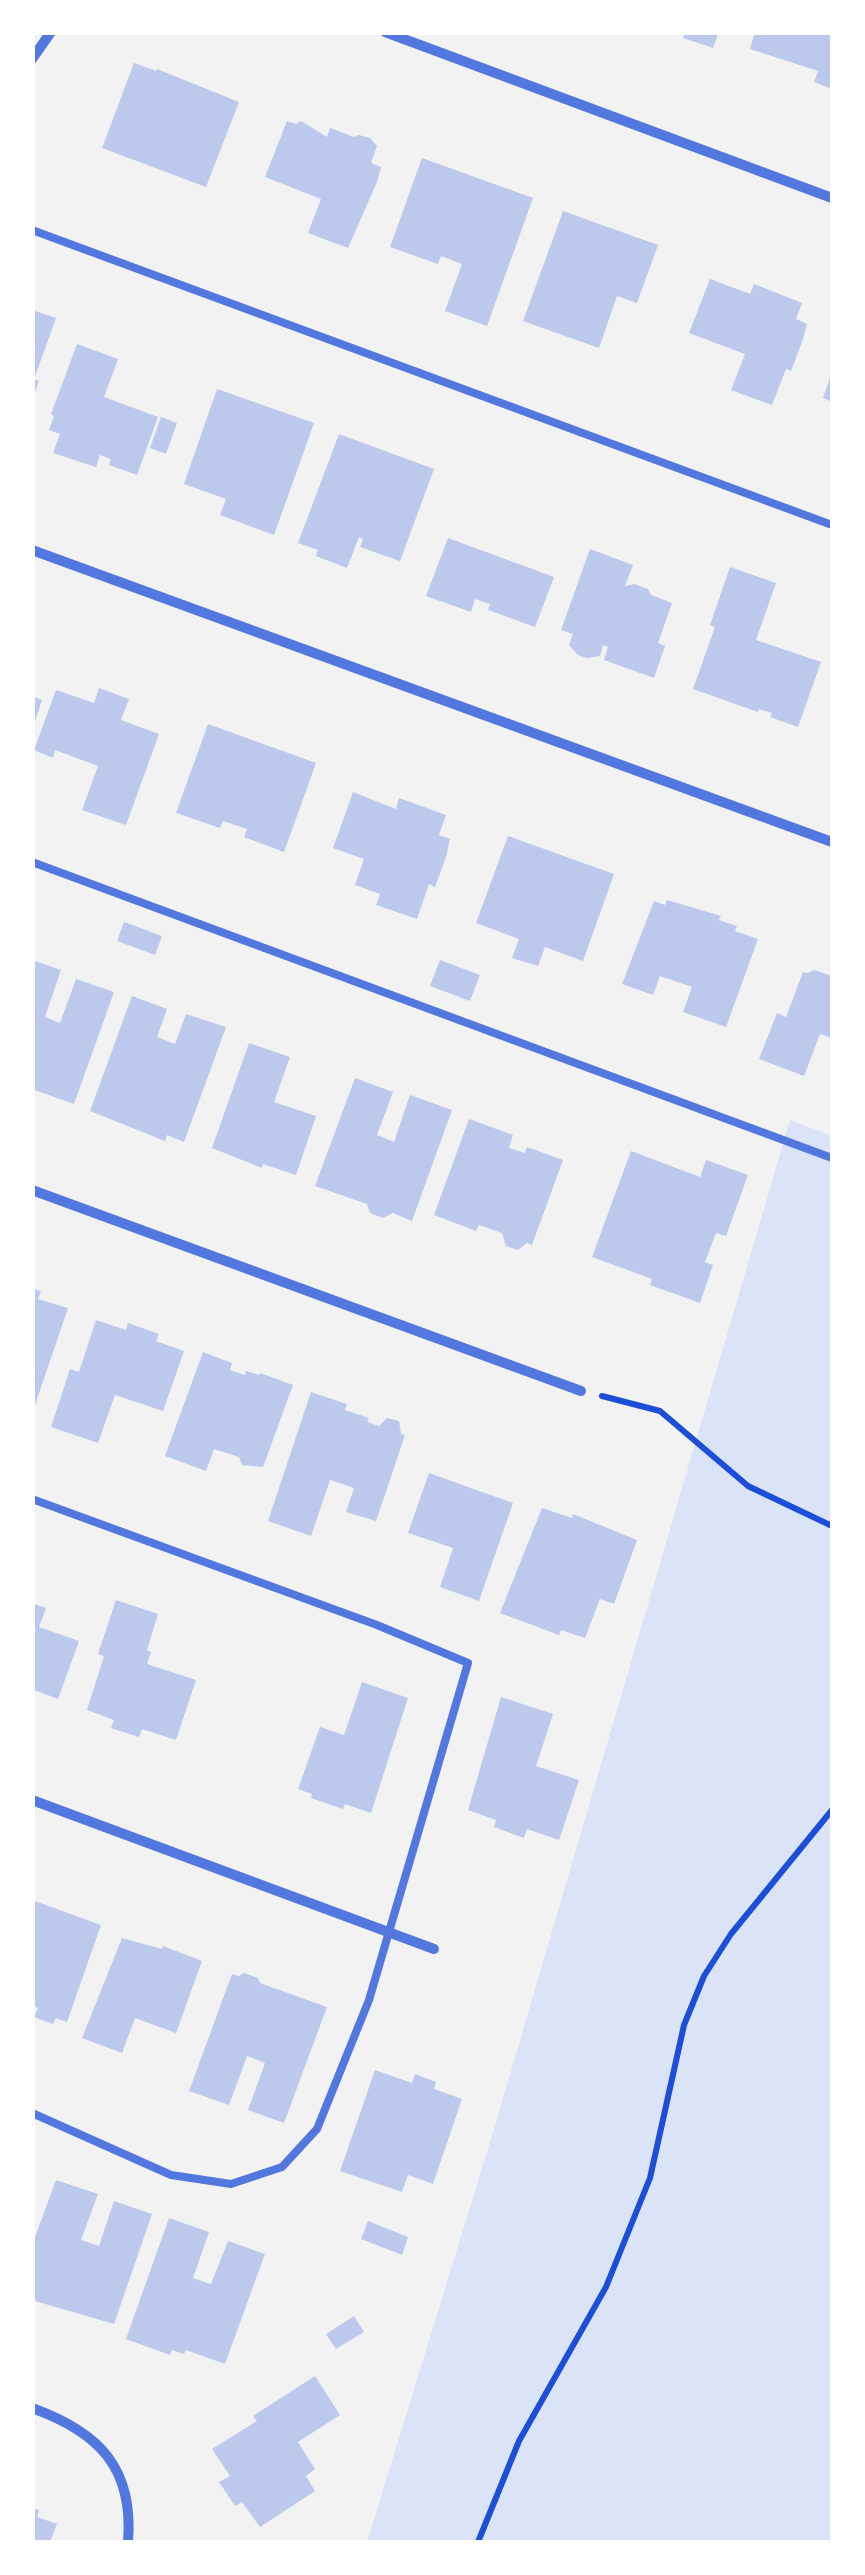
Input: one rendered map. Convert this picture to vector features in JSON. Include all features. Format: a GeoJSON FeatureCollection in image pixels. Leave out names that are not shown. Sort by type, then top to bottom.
{"type":"FeatureCollection","features":[{"type":"Feature","properties":{"kind":"street"},"geometry":{"type":"LineString","coordinates":[[32,59],[51,32]]}},
{"type":"Feature","properties":{"kind":"street"},"geometry":{"type":"LineString","coordinates":[[385,32],[832,198]]}},
{"type":"Feature","properties":{"kind":"street"},"geometry":{"type":"LineString","coordinates":[[32,550],[832,842]]}},
{"type":"Feature","properties":{"kind":"street"},"geometry":{"type":"LineString","coordinates":[[32,1190],[581,1391]]}},
{"type":"Feature","properties":{"kind":"street"},"geometry":{"type":"LineString","coordinates":[[32,1800],[434,1949]]}},
{"type":"Feature","properties":{"kind":"street"},"geometry":{"type":"LineString","coordinates":[[32,2408],[62,2418],[88,2435],[110,2458],[124,2485],[130,2517],[128,2542]]}},
{"type":"Feature","properties":{"kind":"lane"},"geometry":{"type":"LineString","coordinates":[[32,230],[832,525]]}},
{"type":"Feature","properties":{"kind":"lane"},"geometry":{"type":"LineString","coordinates":[[32,862],[832,1158]]}},
{"type":"Feature","properties":{"kind":"lane"},"geometry":{"type":"LineString","coordinates":[[32,1499],[468,1662],[368,2000],[318,2129],[282,2167],[230,2184],[170,2175],[32,2113]]}},
{"type":"Feature","properties":{"kind":"path"},"geometry":{"type":"LineString","coordinates":[[581,1391],[660,1411],[748,1486],[832,1526]]}},
{"type":"Feature","properties":{"kind":"path"},"geometry":{"type":"LineString","coordinates":[[478,2542],[519,2441],[606,2288],[643,2196],[684,2025],[704,1976],[730,1934],[832,1810]]}},
{"type":"Feature","properties":{"kind":"shaded area"},"geometry":{"type":"Polygon","coordinates":[[[790,1120],[832,1136],[832,2542],[367,2542],[494,2129],[790,1120]]]}},
{"type":"Feature","properties":{"kind":"building"},"geometry":{"type":"Polygon","coordinates":[[[685,32],[719,32],[713,48],[683,38],[685,32]]]}},
{"type":"Feature","properties":{"kind":"building"},"geometry":{"type":"Polygon","coordinates":[[[755,32],[832,32],[832,89],[814,82],[818,71],[750,49],[755,32]]]}},
{"type":"Feature","properties":{"kind":"building"},"geometry":{"type":"Polygon","coordinates":[[[134,63],[239,102],[206,187],[102,148],[134,63]]]}},
{"type":"Feature","properties":{"kind":"building"},"geometry":{"type":"Polygon","coordinates":[[[287,121],[301,121],[327,137],[330,128],[370,138],[377,146],[371,163],[381,167],[377,182],[348,248],[308,233],[321,199],[265,177],[287,121]]]}},
{"type":"Feature","properties":{"kind":"building"},"geometry":{"type":"Polygon","coordinates":[[[422,158],[533,198],[487,326],[445,311],[462,264],[441,256],[438,264],[390,247],[422,158]]]}},
{"type":"Feature","properties":{"kind":"building"},"geometry":{"type":"Polygon","coordinates":[[[563,211],[658,245],[637,303],[617,296],[599,348],[523,321],[563,211]]]}},
{"type":"Feature","properties":{"kind":"building"},"geometry":{"type":"Polygon","coordinates":[[[710,279],[750,294],[754,284],[802,303],[796,319],[807,324],[803,339],[772,405],[731,390],[745,354],[689,333],[710,279]]]}},
{"type":"Feature","properties":{"kind":"building"},"geometry":{"type":"Polygon","coordinates":[[[32,310],[56,318],[34,379],[39,381],[33,397],[32,310]]]}},
{"type":"Feature","properties":{"kind":"building"},"geometry":{"type":"Polygon","coordinates":[[[77,344],[118,359],[104,397],[158,417],[137,475],[109,465],[111,459],[100,455],[96,467],[53,453],[60,434],[49,430],[54,416],[51,414],[77,344]]]}},
{"type":"Feature","properties":{"kind":"building"},"geometry":{"type":"Polygon","coordinates":[[[832,372],[832,402],[823,398],[832,372]]]}},
{"type":"Feature","properties":{"kind":"building"},"geometry":{"type":"Polygon","coordinates":[[[217,389],[314,423],[274,535],[220,515],[226,499],[184,484],[217,389]]]}},
{"type":"Feature","properties":{"kind":"building"},"geometry":{"type":"Polygon","coordinates":[[[161,417],[177,423],[166,454],[150,448],[161,417]]]}},
{"type":"Feature","properties":{"kind":"building"},"geometry":{"type":"Polygon","coordinates":[[[339,434],[434,469],[400,561],[360,547],[363,539],[359,537],[347,568],[316,556],[318,550],[298,543],[339,434]]]}},
{"type":"Feature","properties":{"kind":"building"},"geometry":{"type":"Polygon","coordinates":[[[448,538],[554,577],[535,627],[488,610],[490,604],[475,599],[471,612],[426,596],[448,538]]]}},
{"type":"Feature","properties":{"kind":"building"},"geometry":{"type":"Polygon","coordinates":[[[590,549],[633,565],[625,586],[634,584],[648,589],[651,595],[672,603],[658,643],[665,646],[654,678],[604,660],[608,647],[603,645],[600,656],[578,655],[569,645],[573,634],[561,630],[590,549]]]}},
{"type":"Feature","properties":{"kind":"building"},"geometry":{"type":"Polygon","coordinates":[[[730,567],[776,583],[756,640],[821,662],[798,727],[770,717],[772,713],[759,709],[758,712],[693,689],[715,627],[710,625],[730,567]]]}},
{"type":"Feature","properties":{"kind":"building"},"geometry":{"type":"Polygon","coordinates":[[[99,688],[129,699],[121,720],[159,734],[126,825],[82,810],[98,766],[55,750],[53,758],[34,750],[56,690],[94,703],[99,688]]]}},
{"type":"Feature","properties":{"kind":"building"},"geometry":{"type":"Polygon","coordinates":[[[32,696],[42,700],[33,727],[32,726],[32,696]]]}},
{"type":"Feature","properties":{"kind":"building"},"geometry":{"type":"Polygon","coordinates":[[[208,724],[316,763],[284,852],[244,837],[247,829],[223,821],[220,828],[176,813],[208,724]]]}},
{"type":"Feature","properties":{"kind":"building"},"geometry":{"type":"Polygon","coordinates":[[[353,792],[396,809],[399,798],[446,815],[439,835],[450,839],[446,857],[435,887],[429,884],[417,919],[376,905],[380,894],[355,885],[364,859],[333,848],[353,792]]]}},
{"type":"Feature","properties":{"kind":"building"},"geometry":{"type":"Polygon","coordinates":[[[508,836],[614,874],[583,961],[545,947],[538,966],[512,958],[519,939],[476,923],[508,836]]]}},
{"type":"Feature","properties":{"kind":"building"},"geometry":{"type":"Polygon","coordinates":[[[667,900],[721,916],[719,920],[737,926],[735,931],[758,939],[726,1027],[683,1012],[692,987],[660,976],[653,995],[622,984],[654,901],[665,905],[667,900]]]}},
{"type":"Feature","properties":{"kind":"building"},"geometry":{"type":"Polygon","coordinates":[[[124,922],[162,936],[155,955],[117,941],[124,922]]]}},
{"type":"Feature","properties":{"kind":"building"},"geometry":{"type":"Polygon","coordinates":[[[32,960],[61,970],[45,1017],[60,1023],[76,979],[114,992],[74,1104],[32,1089],[32,960]]]}},
{"type":"Feature","properties":{"kind":"building"},"geometry":{"type":"Polygon","coordinates":[[[440,960],[480,975],[470,1001],[430,986],[440,960]]]}},
{"type":"Feature","properties":{"kind":"building"},"geometry":{"type":"Polygon","coordinates":[[[814,970],[832,976],[832,1038],[820,1034],[804,1076],[759,1059],[777,1013],[786,1017],[803,972],[814,970]]]}},
{"type":"Feature","properties":{"kind":"building"},"geometry":{"type":"Polygon","coordinates":[[[132,996],[167,1009],[157,1037],[175,1044],[186,1014],[226,1027],[184,1142],[167,1135],[165,1141],[90,1111],[132,996]]]}},
{"type":"Feature","properties":{"kind":"building"},"geometry":{"type":"Polygon","coordinates":[[[249,1043],[290,1057],[274,1102],[316,1116],[296,1175],[263,1164],[262,1168],[212,1148],[249,1043]]]}},
{"type":"Feature","properties":{"kind":"building"},"geometry":{"type":"Polygon","coordinates":[[[355,1078],[393,1092],[377,1135],[394,1142],[410,1095],[452,1110],[412,1221],[393,1213],[383,1218],[370,1213],[367,1204],[315,1186],[355,1078]]]}},
{"type":"Feature","properties":{"kind":"building"},"geometry":{"type":"Polygon","coordinates":[[[469,1119],[513,1135],[509,1148],[525,1153],[527,1147],[563,1160],[532,1245],[527,1243],[518,1250],[506,1246],[502,1233],[479,1225],[476,1231],[434,1215],[469,1119]]]}},
{"type":"Feature","properties":{"kind":"building"},"geometry":{"type":"Polygon","coordinates":[[[631,1151],[700,1177],[706,1160],[748,1175],[726,1236],[716,1233],[705,1262],[713,1265],[700,1303],[650,1285],[652,1279],[592,1257],[631,1151]]]}},
{"type":"Feature","properties":{"kind":"building"},"geometry":{"type":"Polygon","coordinates":[[[32,1288],[41,1291],[38,1299],[68,1308],[33,1411],[32,1288]]]}},
{"type":"Feature","properties":{"kind":"building"},"geometry":{"type":"Polygon","coordinates":[[[96,1320],[126,1330],[128,1323],[159,1334],[156,1341],[184,1351],[163,1411],[115,1395],[98,1443],[51,1427],[70,1369],[79,1372],[96,1320]]]}},
{"type":"Feature","properties":{"kind":"building"},"geometry":{"type":"Polygon","coordinates":[[[203,1352],[232,1363],[230,1370],[245,1375],[246,1371],[260,1373],[293,1385],[263,1467],[242,1465],[239,1457],[214,1449],[206,1471],[165,1456],[203,1352]]]}},
{"type":"Feature","properties":{"kind":"building"},"geometry":{"type":"Polygon","coordinates":[[[311,1392],[347,1404],[345,1410],[379,1426],[387,1418],[399,1421],[401,1434],[405,1435],[376,1521],[346,1512],[354,1488],[330,1480],[311,1536],[268,1521],[311,1392]]]}},
{"type":"Feature","properties":{"kind":"building"},"geometry":{"type":"Polygon","coordinates":[[[429,1473],[513,1503],[479,1601],[440,1587],[453,1548],[408,1533],[429,1473]]]}},
{"type":"Feature","properties":{"kind":"building"},"geometry":{"type":"Polygon","coordinates":[[[542,1508],[572,1518],[573,1514],[637,1540],[614,1604],[600,1599],[585,1638],[561,1630],[559,1635],[500,1613],[542,1508]]]}},
{"type":"Feature","properties":{"kind":"building"},"geometry":{"type":"Polygon","coordinates":[[[116,1600],[158,1614],[147,1650],[151,1652],[147,1664],[196,1680],[176,1740],[142,1729],[139,1737],[111,1728],[114,1720],[87,1710],[104,1656],[98,1654],[116,1600]]]}},
{"type":"Feature","properties":{"kind":"building"},"geometry":{"type":"Polygon","coordinates":[[[32,1603],[46,1608],[39,1627],[79,1641],[58,1699],[32,1689],[32,1603]]]}},
{"type":"Feature","properties":{"kind":"building"},"geometry":{"type":"Polygon","coordinates":[[[362,1682],[408,1698],[371,1813],[345,1804],[343,1809],[298,1789],[320,1727],[344,1735],[362,1682]]]}},
{"type":"Feature","properties":{"kind":"building"},"geometry":{"type":"Polygon","coordinates":[[[501,1697],[553,1714],[536,1766],[579,1780],[559,1840],[527,1829],[524,1838],[494,1827],[496,1820],[468,1810],[501,1697]]]}},
{"type":"Feature","properties":{"kind":"building"},"geometry":{"type":"Polygon","coordinates":[[[32,1900],[101,1925],[67,2022],[56,2018],[53,2024],[34,2017],[38,2008],[32,2006],[32,1900]]]}},
{"type":"Feature","properties":{"kind":"building"},"geometry":{"type":"Polygon","coordinates":[[[122,1938],[162,1949],[163,1946],[202,1961],[176,2033],[135,2018],[122,2053],[82,2038],[122,1938]]]}},
{"type":"Feature","properties":{"kind":"building"},"geometry":{"type":"Polygon","coordinates":[[[232,1974],[258,1978],[260,1983],[327,2007],[284,2123],[248,2110],[265,2063],[247,2056],[229,2105],[189,2091],[232,1974]]]}},
{"type":"Feature","properties":{"kind":"building"},"geometry":{"type":"Polygon","coordinates":[[[375,2070],[412,2083],[415,2074],[436,2082],[434,2089],[462,2099],[433,2184],[408,2175],[402,2192],[340,2171],[375,2070]]]}},
{"type":"Feature","properties":{"kind":"building"},"geometry":{"type":"Polygon","coordinates":[[[56,2180],[98,2194],[81,2240],[99,2246],[114,2201],[152,2214],[114,2324],[35,2301],[32,2245],[56,2180]]]}},
{"type":"Feature","properties":{"kind":"building"},"geometry":{"type":"Polygon","coordinates":[[[169,2218],[209,2232],[193,2278],[211,2284],[228,2241],[265,2254],[225,2364],[186,2350],[184,2354],[172,2350],[170,2355],[126,2339],[169,2218]]]}},
{"type":"Feature","properties":{"kind":"building"},"geometry":{"type":"Polygon","coordinates":[[[368,2221],[408,2237],[402,2255],[361,2239],[368,2221]]]}},
{"type":"Feature","properties":{"kind":"building"},"geometry":{"type":"Polygon","coordinates":[[[354,2316],[364,2332],[336,2349],[326,2334],[354,2316]]]}},
{"type":"Feature","properties":{"kind":"building"},"geometry":{"type":"Polygon","coordinates":[[[315,2376],[340,2415],[298,2442],[315,2469],[306,2476],[315,2491],[260,2527],[242,2502],[235,2506],[219,2482],[230,2476],[212,2449],[257,2421],[253,2416],[315,2376]]]}},
{"type":"Feature","properties":{"kind":"building"},"geometry":{"type":"Polygon","coordinates":[[[32,2508],[39,2510],[37,2517],[57,2524],[50,2542],[32,2542],[32,2508]]]}}]}
